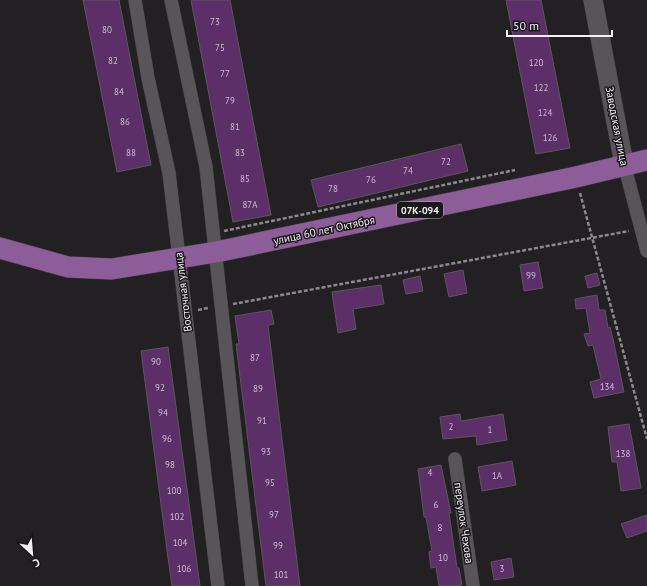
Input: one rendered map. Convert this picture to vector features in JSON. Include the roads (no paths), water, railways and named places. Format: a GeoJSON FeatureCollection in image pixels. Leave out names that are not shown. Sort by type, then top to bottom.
{"type":"FeatureCollection","features":[{"type":"Feature","properties":{"kind":"main road","name":"улица 60 лет Октября"},"geometry":{"type":"LineString","coordinates":[[0,248],[68,267],[112,269],[179,258],[215,242],[576,177],[624,164],[647,160]]}},
{"type":"Feature","properties":{"kind":"street","name":"Восточная улица"},"geometry":{"type":"LineString","coordinates":[[135,0],[148,78],[169,173],[218,586]]}},
{"type":"Feature","properties":{"kind":"street"},"geometry":{"type":"LineString","coordinates":[[171,0],[206,167],[223,306],[252,586]]}},
{"type":"Feature","properties":{"kind":"street","name":"Заводская улица"},"geometry":{"type":"LineString","coordinates":[[593,0],[624,164],[647,251]]}},
{"type":"Feature","properties":{"kind":"street","name":"переулок Чехова"},"geometry":{"type":"LineString","coordinates":[[455,459],[472,586]]}}]}
